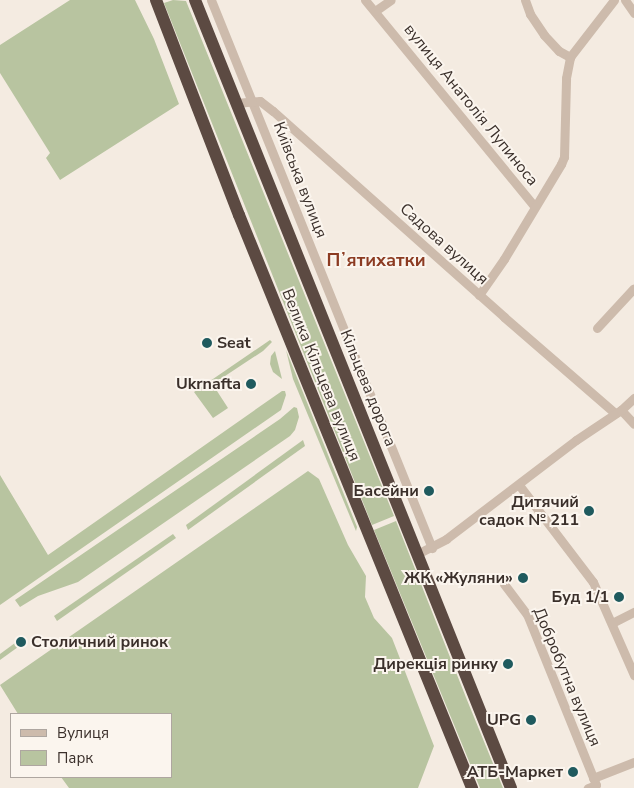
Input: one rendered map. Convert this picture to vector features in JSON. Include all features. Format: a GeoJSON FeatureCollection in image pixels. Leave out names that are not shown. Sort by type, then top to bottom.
{"type":"FeatureCollection","features":[{"type":"Feature","properties":{"kind":"highway","name":"Кільцева дорога"},"geometry":{"type":"LineString","coordinates":[[195,0],[511,788]]}},
{"type":"Feature","properties":{"kind":"highway","name":"Велика Кільцева вулиця"},"geometry":{"type":"LineString","coordinates":[[158,2],[242,223],[472,788]]}},
{"type":"Feature","properties":{"kind":"street"},"geometry":{"type":"LineString","coordinates":[[211,0],[252,101],[236,103]]}},
{"type":"Feature","properties":{"kind":"street","name":"вулиця Анатолія Лупиноса"},"geometry":{"type":"LineString","coordinates":[[365,0],[534,206]]}},
{"type":"Feature","properties":{"kind":"street"},"geometry":{"type":"LineString","coordinates":[[375,11],[390,0]]}},
{"type":"Feature","properties":{"kind":"street"},"geometry":{"type":"LineString","coordinates":[[524,0],[530,14],[544,34],[559,51],[570,57]]}},
{"type":"Feature","properties":{"kind":"street"},"geometry":{"type":"LineString","coordinates":[[479,295],[504,259],[564,157],[566,78],[570,57],[614,0]]}},
{"type":"Feature","properties":{"kind":"street"},"geometry":{"type":"LineString","coordinates":[[625,0],[634,13]]}},
{"type":"Feature","properties":{"kind":"street","name":"Садова вулиця"},"geometry":{"type":"LineString","coordinates":[[252,101],[260,101],[273,110],[479,295],[634,424]]}},
{"type":"Feature","properties":{"kind":"street","name":"Київська вулиця"},"geometry":{"type":"LineString","coordinates":[[252,101],[432,548]]}},
{"type":"Feature","properties":{"kind":"street"},"geometry":{"type":"LineString","coordinates":[[597,328],[634,288]]}},
{"type":"Feature","properties":{"kind":"street"},"geometry":{"type":"LineString","coordinates":[[416,554],[432,548],[519,485],[576,440],[618,412],[634,398]]}},
{"type":"Feature","properties":{"kind":"street"},"geometry":{"type":"LineString","coordinates":[[519,485],[593,582],[634,675]]}},
{"type":"Feature","properties":{"kind":"street","name":"Добробутна вулиця"},"geometry":{"type":"LineString","coordinates":[[504,584],[527,614],[593,784]]}},
{"type":"Feature","properties":{"kind":"street"},"geometry":{"type":"LineString","coordinates":[[612,623],[634,612]]}},
{"type":"Feature","properties":{"kind":"street"},"geometry":{"type":"LineString","coordinates":[[593,784],[634,762]]}},
{"type":"Feature","properties":{"kind":"green space"},"geometry":{"type":"Polygon","coordinates":[[[70,0],[135,0],[154,39],[179,104],[60,180],[46,158],[50,153],[0,73],[0,45],[70,0]]]}},
{"type":"Feature","properties":{"kind":"green space"},"geometry":{"type":"Polygon","coordinates":[[[173,0],[186,1],[394,516],[372,525],[164,3],[173,0]]]}},
{"type":"Feature","properties":{"kind":"green space"},"geometry":{"type":"Polygon","coordinates":[[[270,340],[272,342],[263,351],[222,378],[217,391],[228,408],[213,418],[194,392],[270,340]]]}},
{"type":"Feature","properties":{"kind":"green space"},"geometry":{"type":"Polygon","coordinates":[[[286,350],[357,527],[356,531],[293,379],[286,350]]]}},
{"type":"Feature","properties":{"kind":"green space"},"geometry":{"type":"Polygon","coordinates":[[[275,351],[282,379],[273,372],[270,364],[271,356],[275,351]]]}},
{"type":"Feature","properties":{"kind":"green space"},"geometry":{"type":"Polygon","coordinates":[[[282,391],[285,391],[286,395],[281,410],[0,605],[0,475],[48,555],[282,391]]]}},
{"type":"Feature","properties":{"kind":"green space"},"geometry":{"type":"Polygon","coordinates":[[[294,407],[297,408],[299,417],[295,430],[290,436],[78,582],[38,596],[20,607],[15,600],[280,419],[294,407]]]}},
{"type":"Feature","properties":{"kind":"green space"},"geometry":{"type":"Polygon","coordinates":[[[303,440],[305,446],[188,530],[186,525],[303,440]]]}},
{"type":"Feature","properties":{"kind":"green space"},"geometry":{"type":"Polygon","coordinates":[[[308,471],[319,479],[348,545],[366,576],[365,597],[374,618],[392,638],[434,746],[418,788],[69,788],[62,778],[172,778],[172,713],[17,713],[0,685],[308,471]]]}},
{"type":"Feature","properties":{"kind":"green space"},"geometry":{"type":"Polygon","coordinates":[[[396,521],[503,788],[480,788],[374,530],[396,521]]]}},
{"type":"Feature","properties":{"kind":"green space"},"geometry":{"type":"Polygon","coordinates":[[[173,534],[176,538],[57,621],[54,616],[173,534]]]}},
{"type":"Feature","properties":{"kind":"green space"},"geometry":{"type":"Polygon","coordinates":[[[15,643],[18,647],[0,660],[0,654],[15,643]]]}},
{"type":"Feature","properties":{"kind":"place","name":"Seat"},"geometry":{"type":"Point","coordinates":[207,343]}},
{"type":"Feature","properties":{"kind":"place","name":"Ukrnafta"},"geometry":{"type":"Point","coordinates":[251,384]}},
{"type":"Feature","properties":{"kind":"place","name":"Басейни"},"geometry":{"type":"Point","coordinates":[429,491]}},
{"type":"Feature","properties":{"kind":"place","name":"Дитячий садок № 211"},"geometry":{"type":"Point","coordinates":[589,511]}},
{"type":"Feature","properties":{"kind":"place","name":"ЖК «Жуляни»"},"geometry":{"type":"Point","coordinates":[523,578]}},
{"type":"Feature","properties":{"kind":"place","name":"Буд 1/1"},"geometry":{"type":"Point","coordinates":[619,597]}},
{"type":"Feature","properties":{"kind":"place","name":"Столичний ринок"},"geometry":{"type":"Point","coordinates":[21,642]}},
{"type":"Feature","properties":{"kind":"place","name":"Дирекція ринку"},"geometry":{"type":"Point","coordinates":[508,664]}},
{"type":"Feature","properties":{"kind":"place","name":"UPG"},"geometry":{"type":"Point","coordinates":[531,720]}},
{"type":"Feature","properties":{"kind":"place","name":"АТБ-Маркет"},"geometry":{"type":"Point","coordinates":[573,772]}},
{"type":"Feature","properties":{"kind":"district","name":"Пʼятихатки"},"geometry":{"type":"Point","coordinates":[376,260]}}]}
